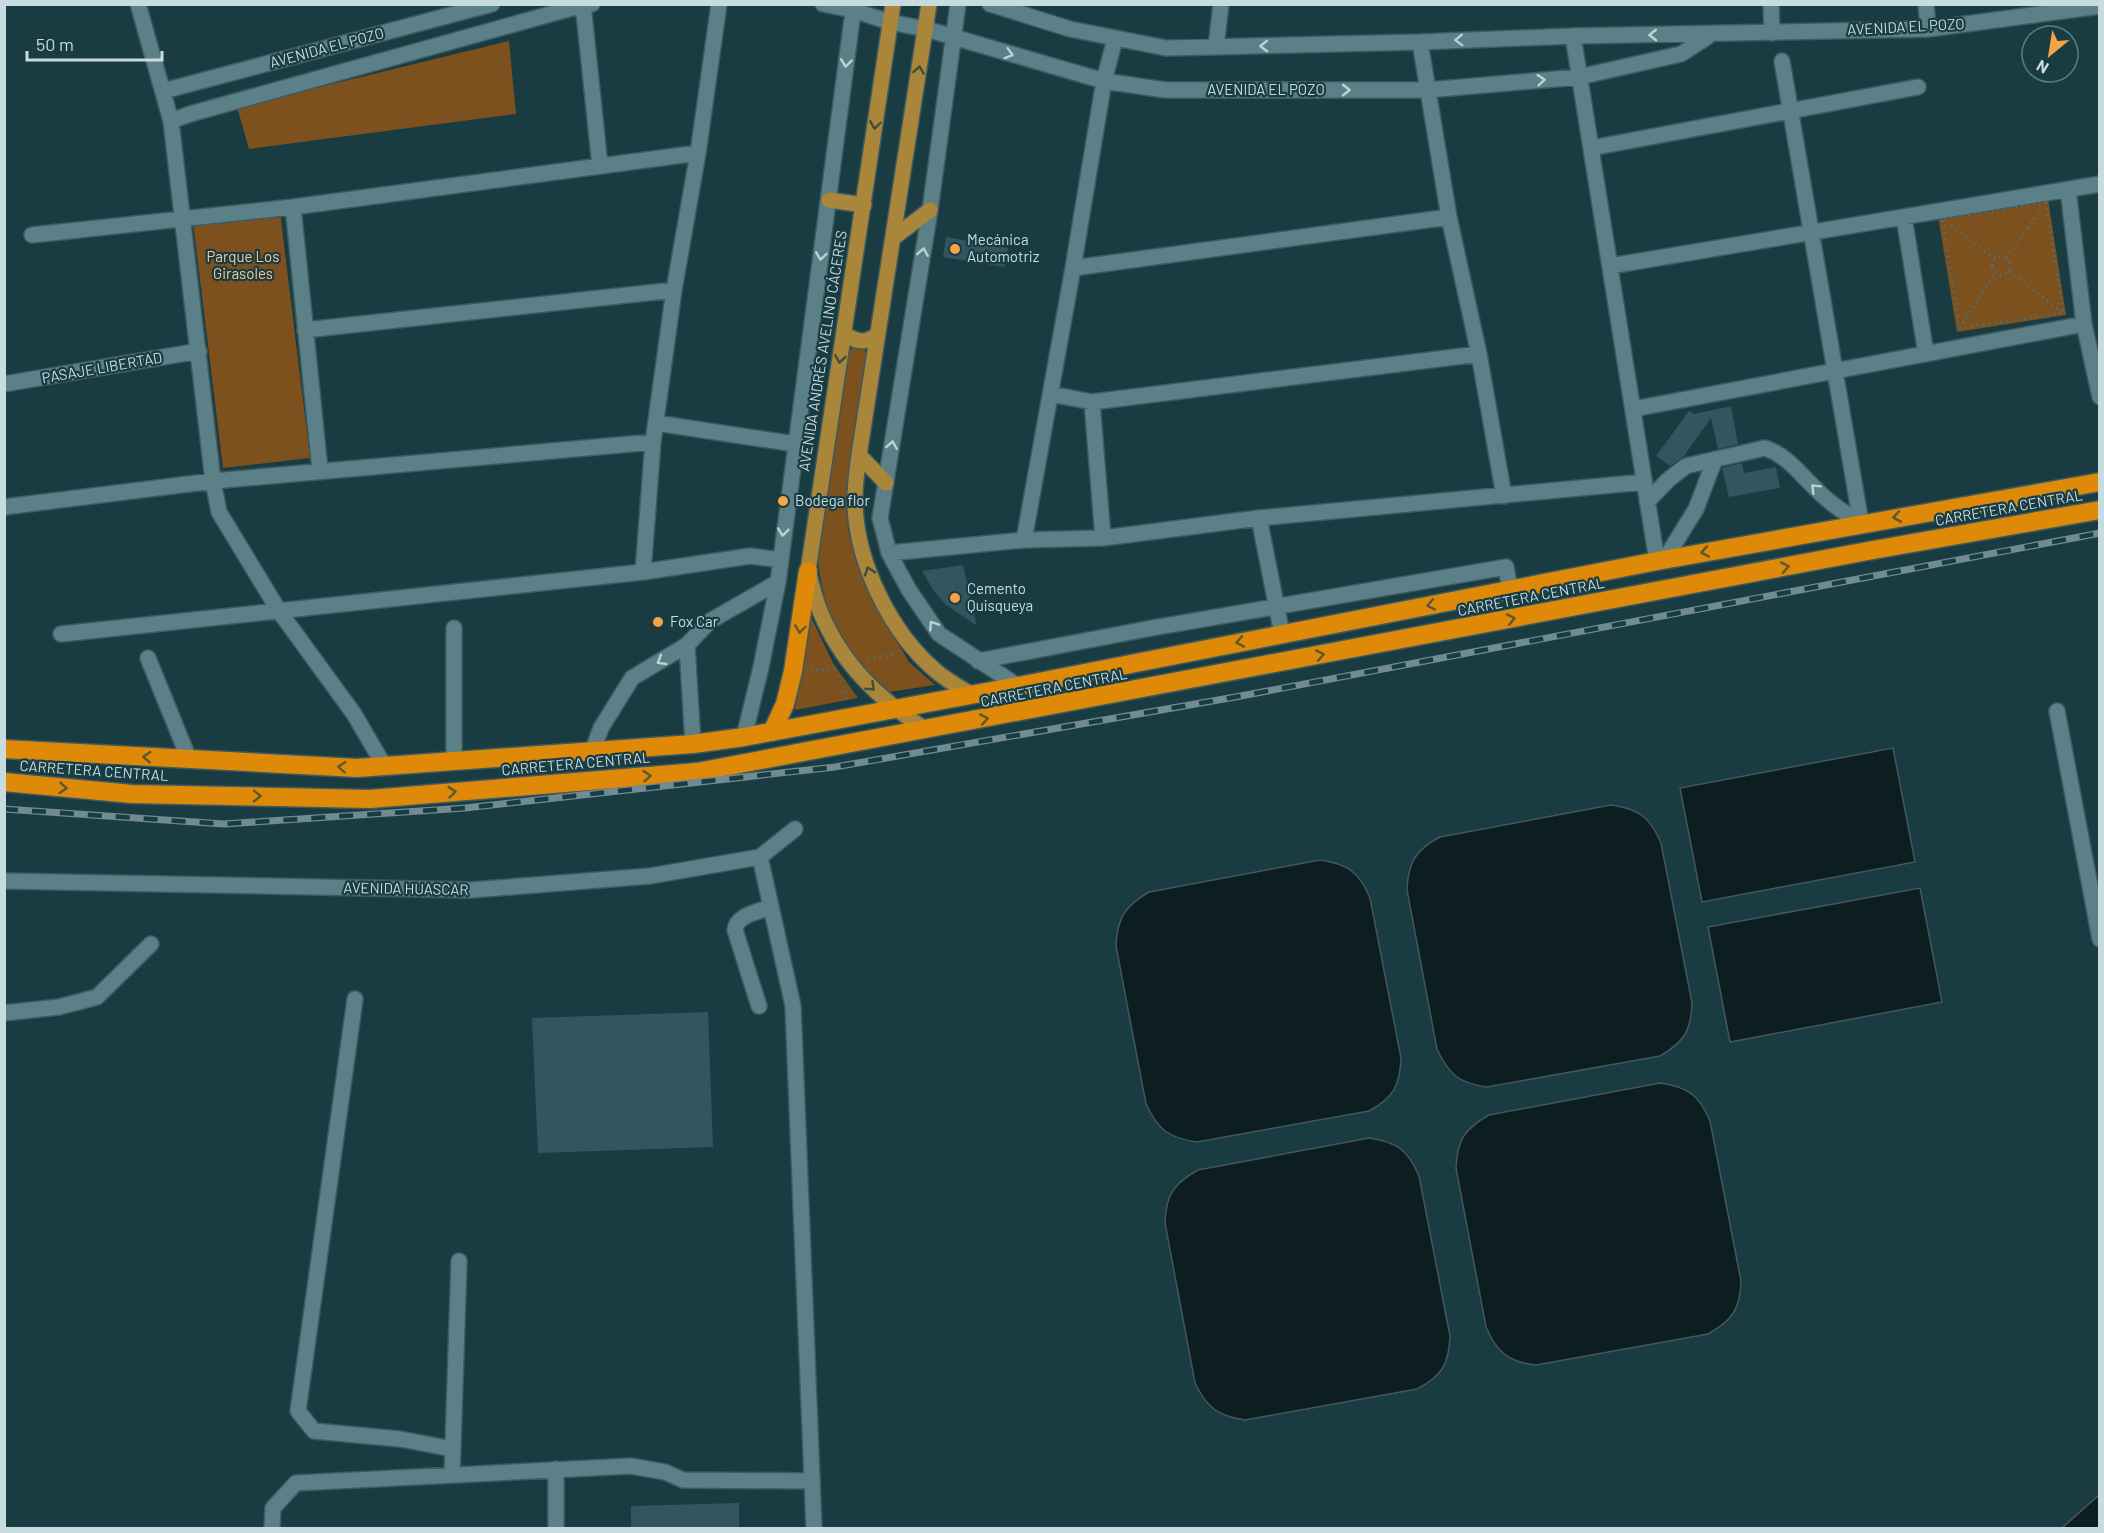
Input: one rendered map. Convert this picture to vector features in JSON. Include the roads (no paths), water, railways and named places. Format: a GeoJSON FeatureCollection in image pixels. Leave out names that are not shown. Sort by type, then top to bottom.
{"type":"FeatureCollection","features":[{"type":"Feature","properties":{"kind":"highway","name":"CARRETERA CENTRAL"},"geometry":{"type":"LineString","coordinates":[[4,749],[357,768],[693,744],[744,737],[1018,686],[1661,560],[2100,482]]}},
{"type":"Feature","properties":{"kind":"highway","name":"CARRETERA CENTRAL"},"geometry":{"type":"LineString","coordinates":[[4,782],[132,794],[370,799],[697,772],[1873,550],[2100,510]]}},
{"type":"Feature","properties":{"kind":"highway"},"geometry":{"type":"LineString","coordinates":[[772,732],[785,704],[793,671],[808,571]]}},
{"type":"Feature","properties":{"kind":"highway"},"geometry":{"type":"LineString","coordinates":[[1188,653],[1194,680]]}},
{"type":"Feature","properties":{"kind":"main road","name":"AVENIDA ANDRÉS AVELINO CÁCERES"},"geometry":{"type":"LineString","coordinates":[[893,4],[808,571],[820,611],[838,646],[862,679],[893,709],[926,730]]}},
{"type":"Feature","properties":{"kind":"main road"},"geometry":{"type":"LineString","coordinates":[[930,4],[859,455],[855,506],[862,550],[871,579],[889,613],[914,649],[937,672],[971,694]]}},
{"type":"Feature","properties":{"kind":"main road"},"geometry":{"type":"LineString","coordinates":[[829,200],[864,205]]}},
{"type":"Feature","properties":{"kind":"main road"},"geometry":{"type":"LineString","coordinates":[[893,238],[930,210]]}},
{"type":"Feature","properties":{"kind":"main road"},"geometry":{"type":"LineString","coordinates":[[844,334],[856,341],[868,341],[877,335]]}},
{"type":"Feature","properties":{"kind":"main road"},"geometry":{"type":"LineString","coordinates":[[859,455],[886,483]]}},
{"type":"Feature","properties":{"kind":"street"},"geometry":{"type":"LineString","coordinates":[[138,4],[171,121],[213,481],[219,512],[279,611],[354,714],[385,767]]}},
{"type":"Feature","properties":{"kind":"street","name":"AVENIDA EL POZO"},"geometry":{"type":"LineString","coordinates":[[163,91],[492,4]]}},
{"type":"Feature","properties":{"kind":"street"},"geometry":{"type":"LineString","coordinates":[[171,121],[592,4]]}},
{"type":"Feature","properties":{"kind":"street"},"geometry":{"type":"LineString","coordinates":[[643,572],[653,442],[674,290],[698,153],[719,4]]}},
{"type":"Feature","properties":{"kind":"street","name":"AVENIDA EL POZO"},"geometry":{"type":"LineString","coordinates":[[823,4],[854,7],[889,22],[926,29],[1104,81],[1166,90],[1427,90],[1579,76],[1681,54],[1712,34]]}},
{"type":"Feature","properties":{"kind":"street"},"geometry":{"type":"LineString","coordinates":[[958,4],[930,210],[880,518],[889,553],[909,590],[939,634],[1018,686]]}},
{"type":"Feature","properties":{"kind":"street","name":"AVENIDA EL POZO"},"geometry":{"type":"LineString","coordinates":[[990,4],[1040,11],[1070,29],[1166,48],[1928,28],[2047,9],[2100,6]]}},
{"type":"Feature","properties":{"kind":"street"},"geometry":{"type":"LineString","coordinates":[[1215,47],[1221,4]]}},
{"type":"Feature","properties":{"kind":"street"},"geometry":{"type":"LineString","coordinates":[[1771,4],[1772,33]]}},
{"type":"Feature","properties":{"kind":"street"},"geometry":{"type":"LineString","coordinates":[[1926,4],[1928,28]]}},
{"type":"Feature","properties":{"kind":"street"},"geometry":{"type":"LineString","coordinates":[[583,5],[600,166]]}},
{"type":"Feature","properties":{"kind":"street"},"geometry":{"type":"LineString","coordinates":[[744,737],[762,668],[778,582],[854,7]]}},
{"type":"Feature","properties":{"kind":"street"},"geometry":{"type":"LineString","coordinates":[[1573,36],[1647,502],[1661,560]]}},
{"type":"Feature","properties":{"kind":"street"},"geometry":{"type":"LineString","coordinates":[[1024,540],[1104,81],[1114,39]]}},
{"type":"Feature","properties":{"kind":"street"},"geometry":{"type":"LineString","coordinates":[[1420,42],[1449,217],[1479,354],[1504,496]]}},
{"type":"Feature","properties":{"kind":"street"},"geometry":{"type":"LineString","coordinates":[[1782,61],[1861,524]]}},
{"type":"Feature","properties":{"kind":"street"},"geometry":{"type":"LineString","coordinates":[[1591,148],[1918,87]]}},
{"type":"Feature","properties":{"kind":"street"},"geometry":{"type":"LineString","coordinates":[[32,235],[293,207],[698,153]]}},
{"type":"Feature","properties":{"kind":"street"},"geometry":{"type":"LineString","coordinates":[[1610,266],[1904,217],[1941,214],[2100,184]]}},
{"type":"Feature","properties":{"kind":"street"},"geometry":{"type":"LineString","coordinates":[[2065,190],[2082,324],[2100,397]]}},
{"type":"Feature","properties":{"kind":"street"},"geometry":{"type":"LineString","coordinates":[[293,207],[320,470]]}},
{"type":"Feature","properties":{"kind":"street"},"geometry":{"type":"LineString","coordinates":[[1073,268],[1449,217]]}},
{"type":"Feature","properties":{"kind":"street"},"geometry":{"type":"LineString","coordinates":[[1904,217],[1926,354]]}},
{"type":"Feature","properties":{"kind":"street"},"geometry":{"type":"LineString","coordinates":[[305,330],[674,290]]}},
{"type":"Feature","properties":{"kind":"street"},"geometry":{"type":"LineString","coordinates":[[1633,409],[2082,324]]}},
{"type":"Feature","properties":{"kind":"street","name":"PASAJE LIBERTAD"},"geometry":{"type":"LineString","coordinates":[[4,384],[199,351]]}},
{"type":"Feature","properties":{"kind":"street"},"geometry":{"type":"LineString","coordinates":[[1051,394],[1092,402],[1479,354]]}},
{"type":"Feature","properties":{"kind":"street"},"geometry":{"type":"LineString","coordinates":[[1092,402],[1103,538]]}},
{"type":"Feature","properties":{"kind":"street"},"geometry":{"type":"LineString","coordinates":[[656,423],[795,444]]}},
{"type":"Feature","properties":{"kind":"street"},"geometry":{"type":"LineString","coordinates":[[4,507],[320,470],[653,442]]}},
{"type":"Feature","properties":{"kind":"street"},"geometry":{"type":"LineString","coordinates":[[1647,502],[1668,480],[1686,466],[1765,448],[1794,465],[1815,489],[1861,524]]}},
{"type":"Feature","properties":{"kind":"street"},"geometry":{"type":"LineString","coordinates":[[1661,560],[1696,509],[1715,459]]}},
{"type":"Feature","properties":{"kind":"street"},"geometry":{"type":"LineString","coordinates":[[889,553],[1024,540],[1103,538],[1260,518],[1644,482]]}},
{"type":"Feature","properties":{"kind":"street"},"geometry":{"type":"LineString","coordinates":[[1260,518],[1282,634]]}},
{"type":"Feature","properties":{"kind":"street"},"geometry":{"type":"LineString","coordinates":[[61,634],[643,572],[750,556],[781,560]]}},
{"type":"Feature","properties":{"kind":"street"},"geometry":{"type":"LineString","coordinates":[[978,661],[1506,567],[1510,589]]}},
{"type":"Feature","properties":{"kind":"street"},"geometry":{"type":"LineString","coordinates":[[592,752],[602,728],[632,678],[687,645],[710,621],[778,582]]}},
{"type":"Feature","properties":{"kind":"street"},"geometry":{"type":"LineString","coordinates":[[454,627],[454,762]]}},
{"type":"Feature","properties":{"kind":"street"},"geometry":{"type":"LineString","coordinates":[[687,645],[693,744]]}},
{"type":"Feature","properties":{"kind":"street"},"geometry":{"type":"LineString","coordinates":[[148,658],[189,759]]}},
{"type":"Feature","properties":{"kind":"street"},"geometry":{"type":"LineString","coordinates":[[2057,711],[2100,939]]}},
{"type":"Feature","properties":{"kind":"street","name":"AVENIDA HUASCAR"},"geometry":{"type":"LineString","coordinates":[[4,881],[471,890],[650,876],[760,857],[795,829]]}},
{"type":"Feature","properties":{"kind":"street"},"geometry":{"type":"LineString","coordinates":[[760,857],[793,1006],[814,1528]]}},
{"type":"Feature","properties":{"kind":"street"},"geometry":{"type":"LineString","coordinates":[[759,1006],[735,925],[741,918],[771,907]]}},
{"type":"Feature","properties":{"kind":"street"},"geometry":{"type":"LineString","coordinates":[[4,1013],[59,1007],[97,997],[151,944]]}},
{"type":"Feature","properties":{"kind":"street"},"geometry":{"type":"LineString","coordinates":[[355,999],[298,1411],[314,1431],[400,1439],[453,1449]]}},
{"type":"Feature","properties":{"kind":"street"},"geometry":{"type":"LineString","coordinates":[[452,1475],[459,1261]]}},
{"type":"Feature","properties":{"kind":"street"},"geometry":{"type":"LineString","coordinates":[[272,1528],[273,1508],[296,1483],[631,1466],[665,1472],[683,1480],[812,1481]]}},
{"type":"Feature","properties":{"kind":"street"},"geometry":{"type":"LineString","coordinates":[[556,1469],[556,1528]]}},
{"type":"Feature","properties":{"kind":"railway"},"geometry":{"type":"LineString","coordinates":[[4,809],[224,824],[465,808],[835,767],[1241,696],[2100,533]]}},
{"type":"Feature","properties":{"kind":"place","name":"Mecánica Automotriz"},"geometry":{"type":"Point","coordinates":[955,249]}},
{"type":"Feature","properties":{"kind":"place","name":"Bodega flor"},"geometry":{"type":"Point","coordinates":[783,501]}},
{"type":"Feature","properties":{"kind":"place","name":"Cemento Quisqueya"},"geometry":{"type":"Point","coordinates":[955,598]}},
{"type":"Feature","properties":{"kind":"place","name":"Fox Car"},"geometry":{"type":"Point","coordinates":[658,622]}},
{"type":"Feature","properties":{"kind":"park label","name":"Parque Los Girasoles"},"geometry":{"type":"Point","coordinates":[243,266]}}]}
